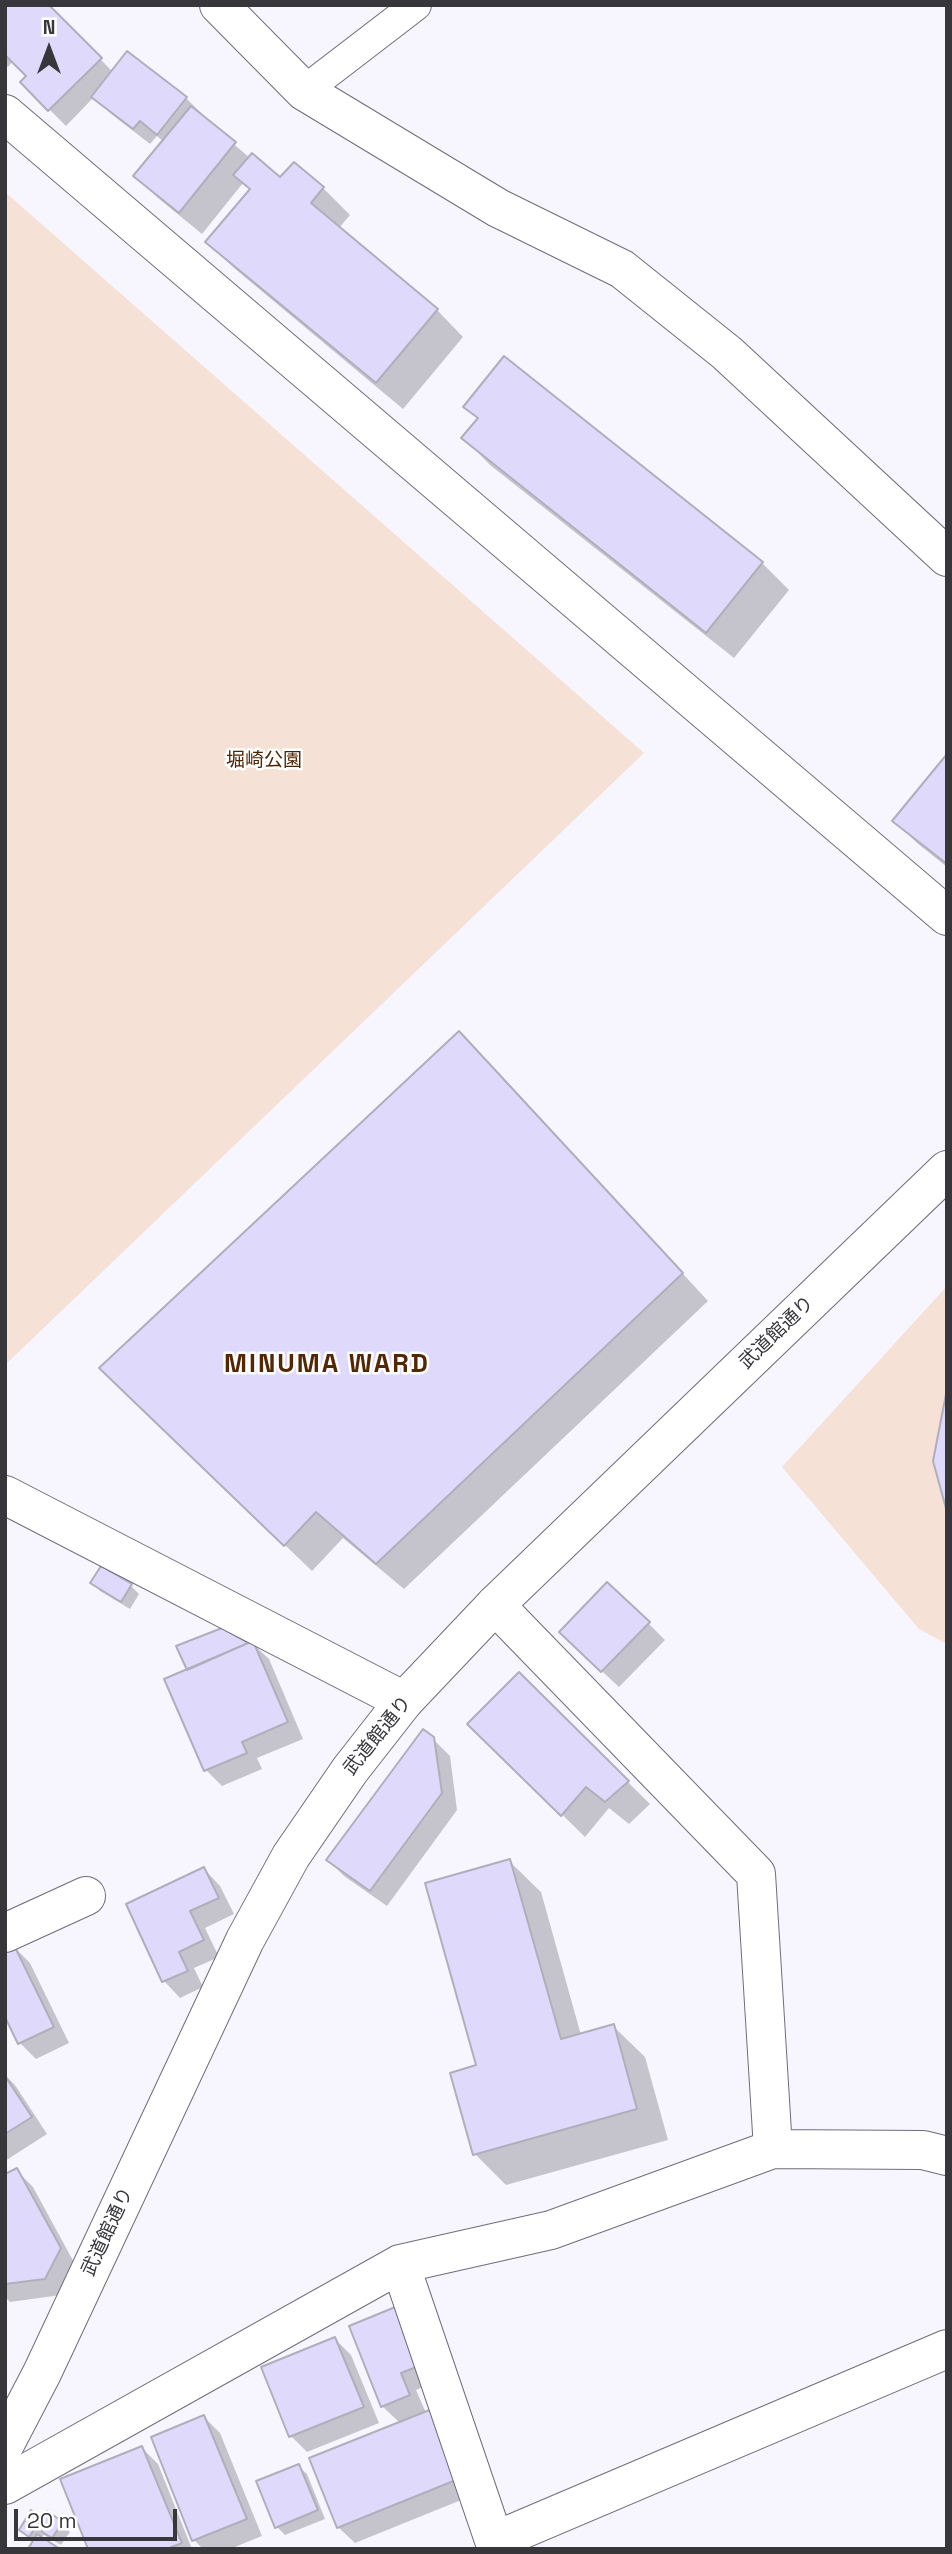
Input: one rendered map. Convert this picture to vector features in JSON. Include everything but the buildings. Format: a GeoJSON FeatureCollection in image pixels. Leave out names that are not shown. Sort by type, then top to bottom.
{"type":"FeatureCollection","features":[{"type":"Feature","properties":{"kind":"street"},"geometry":{"type":"LineString","coordinates":[[219,5],[304,91],[498,208],[622,269],[727,353],[947,557]]}},
{"type":"Feature","properties":{"kind":"street"},"geometry":{"type":"LineString","coordinates":[[5,114],[947,916]]}},
{"type":"Feature","properties":{"kind":"street","name":"武道館通り"},"geometry":{"type":"LineString","coordinates":[[5,2444],[42,2374],[245,1940],[291,1856],[350,1770],[404,1701],[495,1605],[947,1170]]}},
{"type":"Feature","properties":{"kind":"street"},"geometry":{"type":"LineString","coordinates":[[5,1495],[404,1701]]}},
{"type":"Feature","properties":{"kind":"street"},"geometry":{"type":"LineString","coordinates":[[495,1605],[756,1874],[773,2149]]}},
{"type":"Feature","properties":{"kind":"street"},"geometry":{"type":"LineString","coordinates":[[5,1933],[86,1896]]}},
{"type":"Feature","properties":{"kind":"street"},"geometry":{"type":"LineString","coordinates":[[5,2485],[400,2264],[551,2230],[773,2149],[923,2150],[947,2156]]}},
{"type":"Feature","properties":{"kind":"street"},"geometry":{"type":"LineString","coordinates":[[400,2264],[496,2545],[947,2349]]}},
{"type":"Feature","properties":{"kind":"lane"},"geometry":{"type":"LineString","coordinates":[[304,91],[416,5]]}},
{"type":"Feature","properties":{"kind":"green space","name":"堀崎公園"},"geometry":{"type":"Polygon","coordinates":[[[5,192],[644,753],[5,1365],[5,192]]]}},
{"type":"Feature","properties":{"kind":"green space"},"geometry":{"type":"Polygon","coordinates":[[[947,1286],[947,1644],[919,1629],[782,1467],[947,1286]]]}},
{"type":"Feature","properties":{"kind":"district","name":"MINUMA WARD"},"geometry":{"type":"Point","coordinates":[327,1365]}}]}
